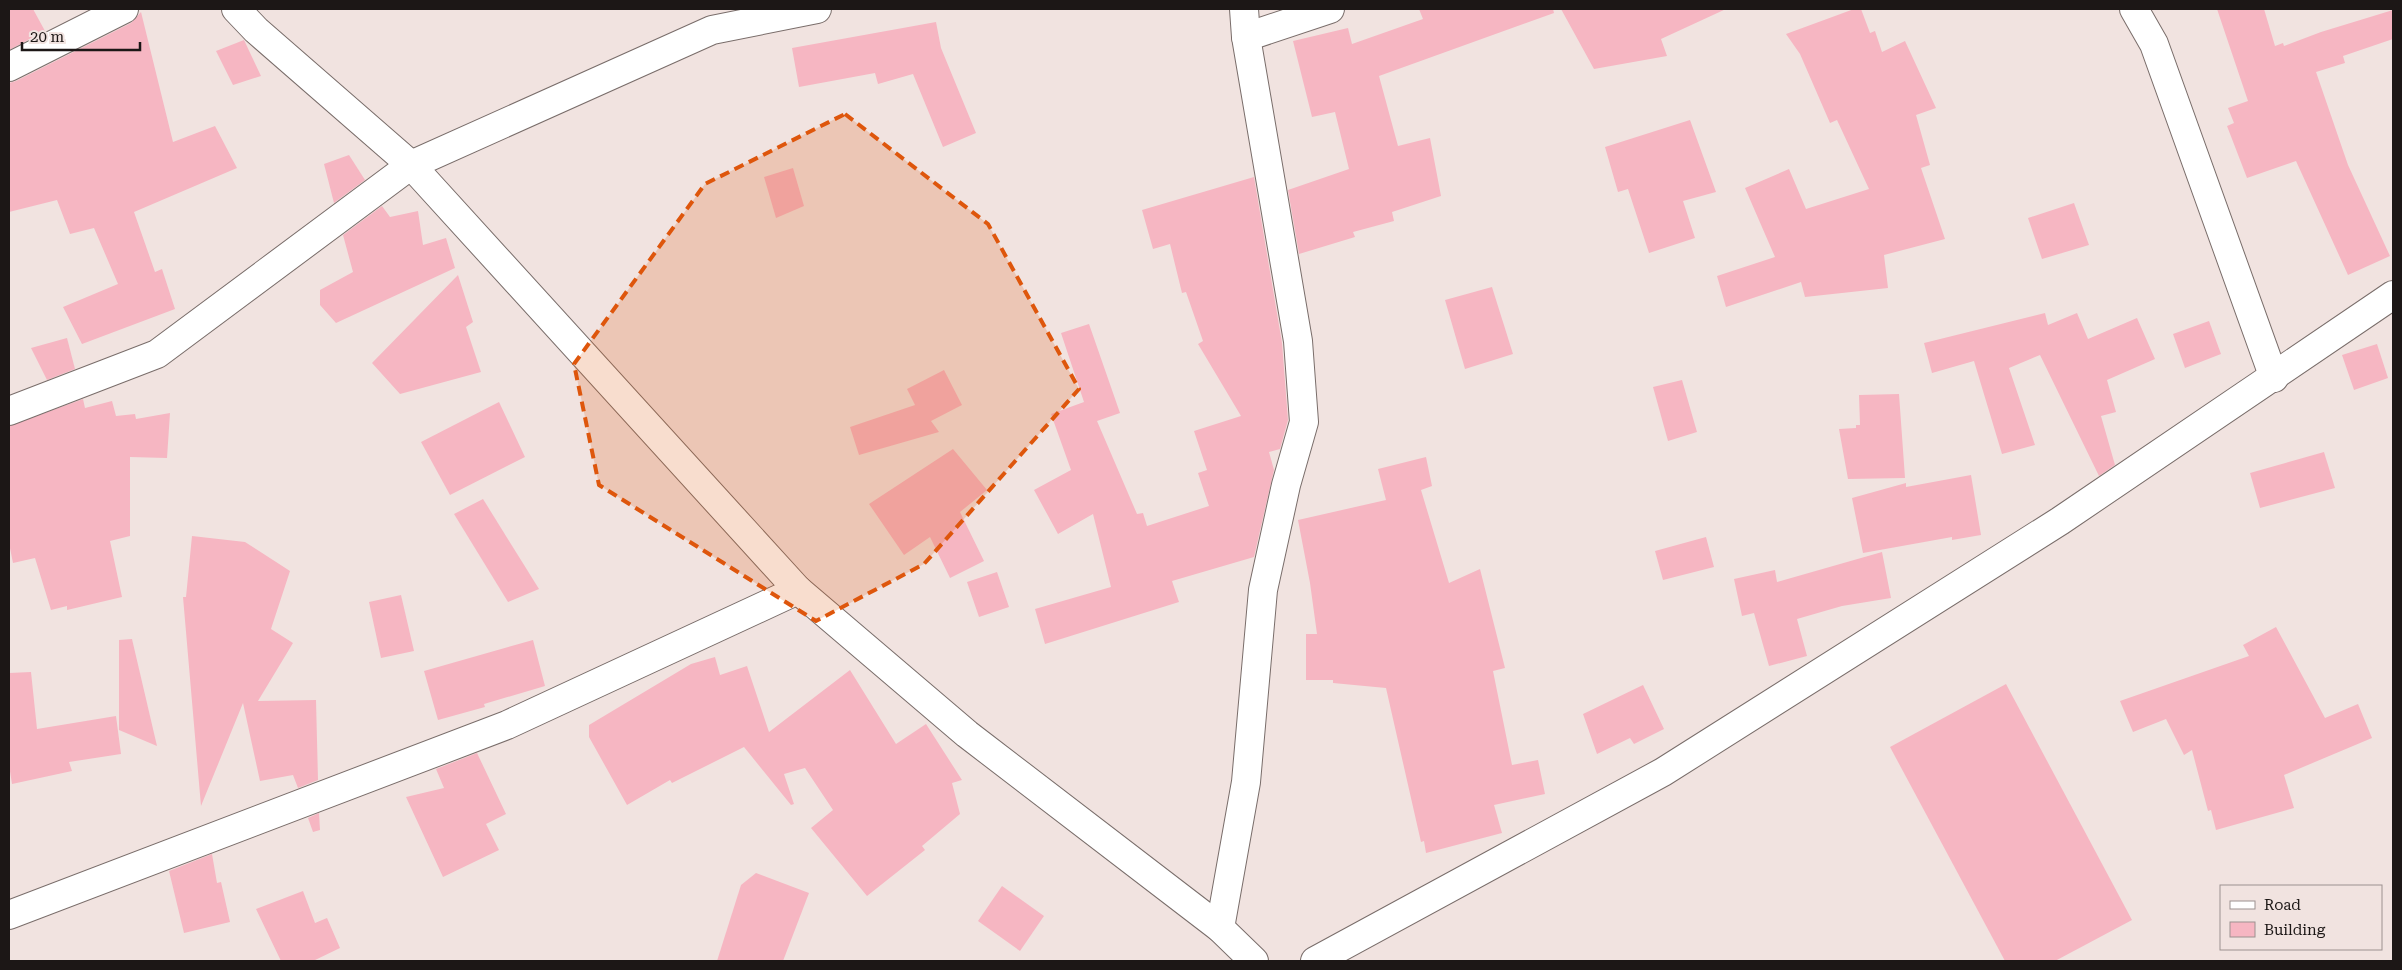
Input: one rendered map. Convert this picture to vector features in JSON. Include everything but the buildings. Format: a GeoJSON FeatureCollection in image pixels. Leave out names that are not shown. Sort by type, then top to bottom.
{"type":"FeatureCollection","features":[{"type":"Feature","properties":{"kind":"street"},"geometry":{"type":"LineString","coordinates":[[9,67],[124,9]]}},
{"type":"Feature","properties":{"kind":"street"},"geometry":{"type":"LineString","coordinates":[[236,9],[256,30],[411,165],[798,590],[967,734],[1220,928],[1254,961]]}},
{"type":"Feature","properties":{"kind":"street"},"geometry":{"type":"LineString","coordinates":[[9,411],[158,354],[411,165],[712,30],[817,9]]}},
{"type":"Feature","properties":{"kind":"street"},"geometry":{"type":"LineString","coordinates":[[1220,928],[1246,782],[1263,590],[1286,485],[1304,422],[1298,341],[1246,37],[1244,9]]}},
{"type":"Feature","properties":{"kind":"street"},"geometry":{"type":"LineString","coordinates":[[1246,37],[1330,9]]}},
{"type":"Feature","properties":{"kind":"street"},"geometry":{"type":"LineString","coordinates":[[2134,9],[2154,44],[2274,378]]}},
{"type":"Feature","properties":{"kind":"street"},"geometry":{"type":"LineString","coordinates":[[1315,961],[1663,772],[2060,521],[2274,378],[2393,295]]}},
{"type":"Feature","properties":{"kind":"street"},"geometry":{"type":"LineString","coordinates":[[9,915],[507,726],[798,590]]}},
{"type":"Feature","properties":{"kind":"highlighted area"},"geometry":{"type":"Polygon","coordinates":[[[845,114],[988,224],[1079,389],[924,564],[816,621],[599,485],[574,364],[705,184],[845,114]]]}}]}
